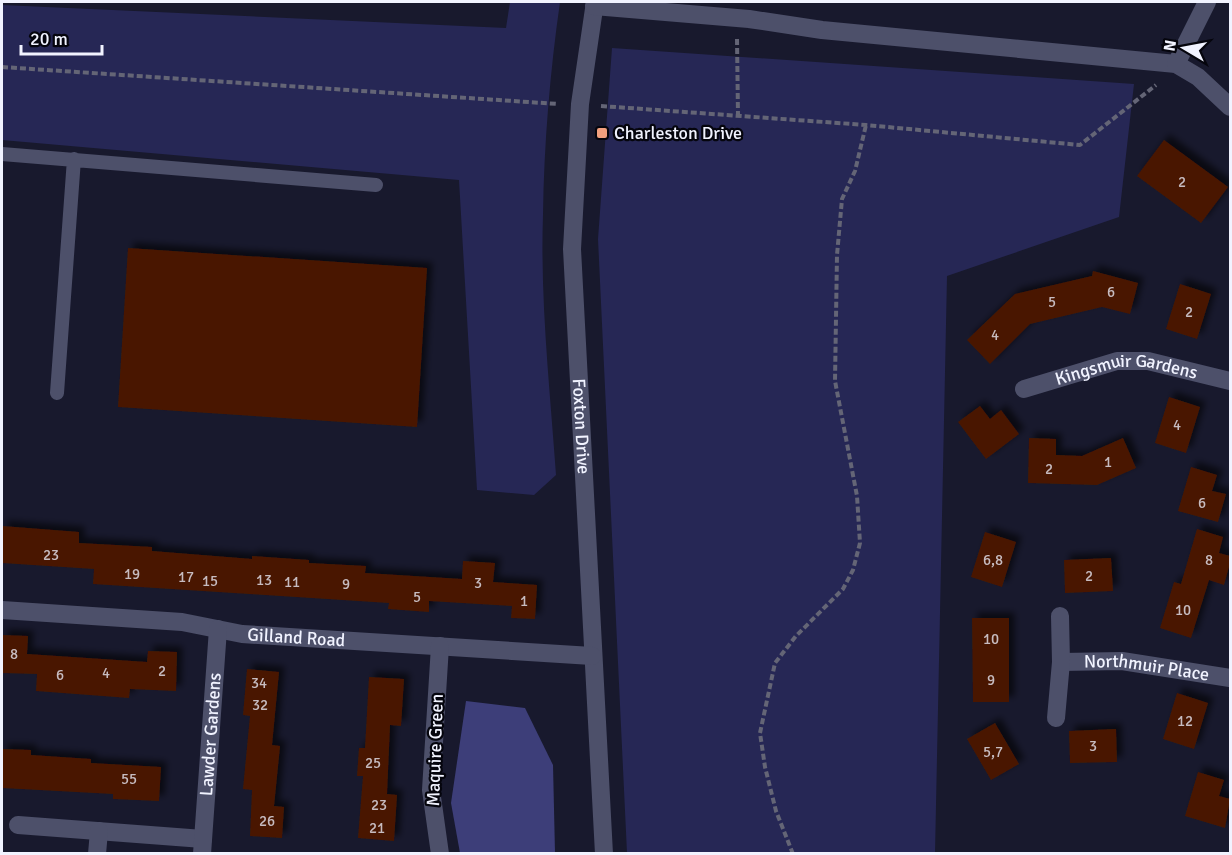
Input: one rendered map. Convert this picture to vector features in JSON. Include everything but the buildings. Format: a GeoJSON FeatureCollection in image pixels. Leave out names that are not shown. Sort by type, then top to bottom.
{"type":"FeatureCollection","features":[{"type":"Feature","properties":{"kind":"street"},"geometry":{"type":"LineString","coordinates":[[1176,64],[1207,2]]}},
{"type":"Feature","properties":{"kind":"street"},"geometry":{"type":"LineString","coordinates":[[594,4],[737,18],[822,30],[1176,64],[1198,77],[1230,107]]}},
{"type":"Feature","properties":{"kind":"street","name":"Foxton Drive"},"geometry":{"type":"LineString","coordinates":[[594,4],[580,104],[572,249],[604,854]]}},
{"type":"Feature","properties":{"kind":"street","name":"Kingsmuir Gardens"},"geometry":{"type":"LineString","coordinates":[[1024,389],[1117,361],[1148,361],[1230,381]]}},
{"type":"Feature","properties":{"kind":"street","name":"Gilland Road"},"geometry":{"type":"LineString","coordinates":[[2,610],[182,622],[242,634],[592,656]]}},
{"type":"Feature","properties":{"kind":"street","name":"Northmuir Place"},"geometry":{"type":"LineString","coordinates":[[1056,718],[1061,662],[1060,616]]}},
{"type":"Feature","properties":{"kind":"street","name":"Lawder Gardens"},"geometry":{"type":"LineString","coordinates":[[18,825],[99,831],[202,846],[218,629]]}},
{"type":"Feature","properties":{"kind":"street","name":"Maquire Green"},"geometry":{"type":"LineString","coordinates":[[440,646],[431,790],[440,854]]}},
{"type":"Feature","properties":{"kind":"street","name":"Northmuir Place"},"geometry":{"type":"LineString","coordinates":[[1061,662],[1122,661],[1230,678]]}},
{"type":"Feature","properties":{"kind":"street"},"geometry":{"type":"LineString","coordinates":[[97,854],[99,831]]}},
{"type":"Feature","properties":{"kind":"lane"},"geometry":{"type":"LineString","coordinates":[[2,153],[376,185]]}},
{"type":"Feature","properties":{"kind":"lane"},"geometry":{"type":"LineString","coordinates":[[57,393],[74,159]]}},
{"type":"Feature","properties":{"kind":"path"},"geometry":{"type":"LineString","coordinates":[[737,18],[738,116]]}},
{"type":"Feature","properties":{"kind":"path"},"geometry":{"type":"LineString","coordinates":[[2,67],[580,104],[866,125],[1080,145],[1152,90],[1176,64]]}},
{"type":"Feature","properties":{"kind":"path"},"geometry":{"type":"LineString","coordinates":[[793,854],[776,811],[760,733],[775,663],[796,636],[843,590],[853,570],[860,543],[857,496],[835,381],[835,370],[837,255],[842,199],[855,171],[866,125]]}},
{"type":"Feature","properties":{"kind":"shaded area"},"geometry":{"type":"Polygon","coordinates":[[[510,2],[560,2],[546,135],[542,247],[546,345],[556,475],[534,495],[477,490],[459,180],[2,140],[2,5],[506,28],[510,2]]]}},
{"type":"Feature","properties":{"kind":"shaded area"},"geometry":{"type":"Polygon","coordinates":[[[612,48],[1134,84],[1119,217],[947,276],[935,853],[627,853],[598,239],[612,48]]]}},
{"type":"Feature","properties":{"kind":"shaded area"},"geometry":{"type":"Polygon","coordinates":[[[466,701],[525,708],[553,765],[555,853],[460,853],[451,803],[466,701]]]}},
{"type":"Feature","properties":{"kind":"place","name":"Charleston Drive"},"geometry":{"type":"Point","coordinates":[602,133]}}]}
